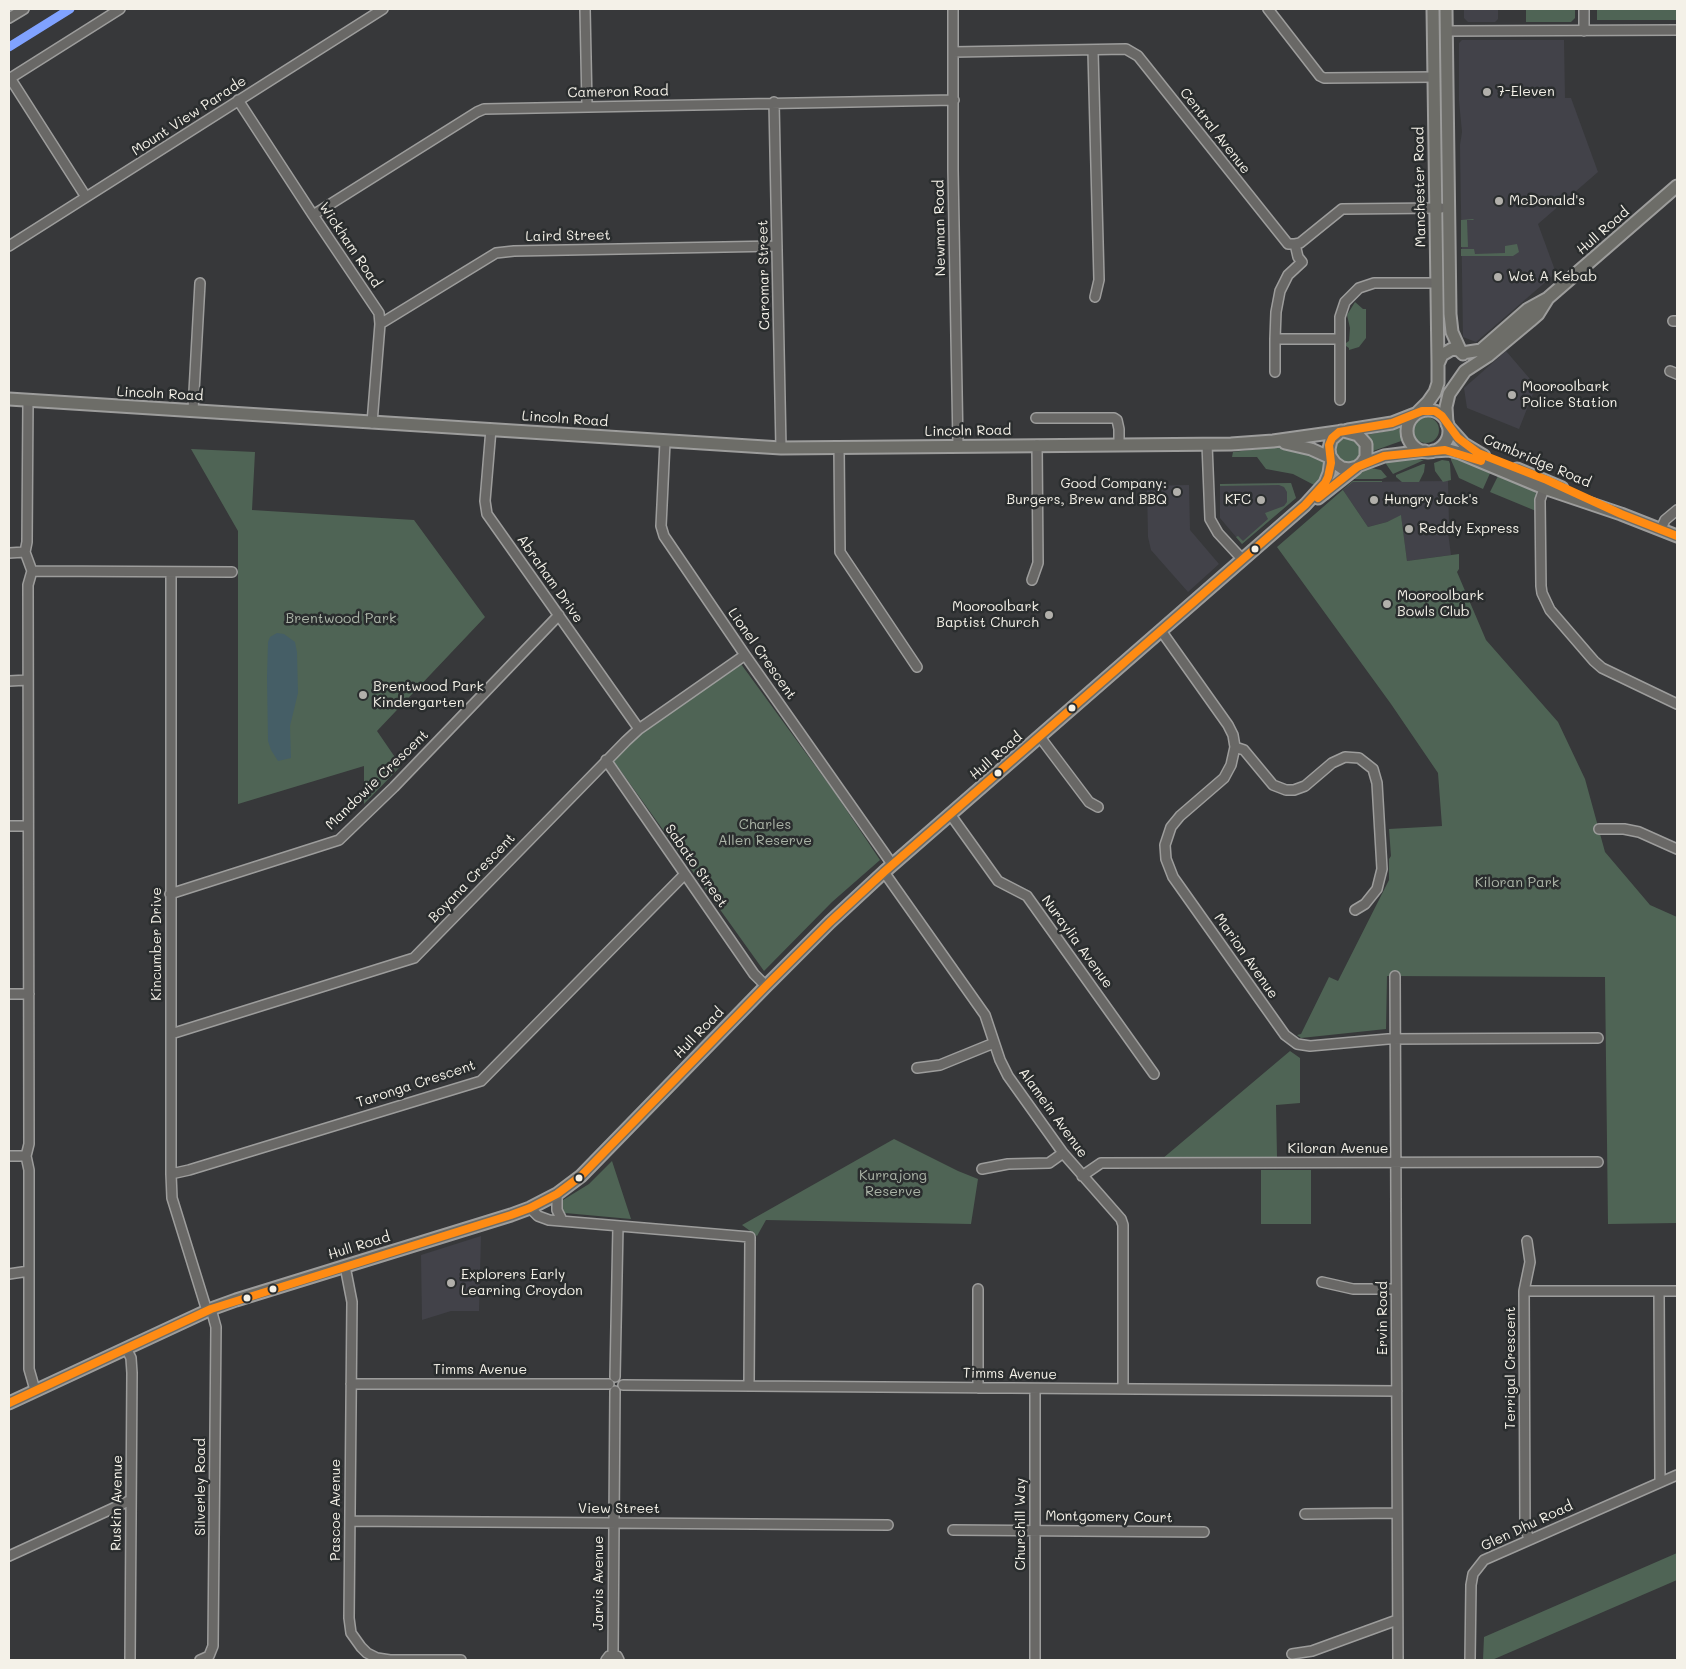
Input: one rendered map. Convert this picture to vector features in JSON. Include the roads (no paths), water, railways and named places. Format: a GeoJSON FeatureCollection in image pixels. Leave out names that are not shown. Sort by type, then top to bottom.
{"type":"FeatureCollection","features":[{"type":"Feature","properties":{"kind":"main road","name":"Manchester Road"},"geometry":{"type":"LineString","coordinates":[[1433,9],[1438,365]]}},
{"type":"Feature","properties":{"kind":"main road","name":"Manchester Road"},"geometry":{"type":"LineString","coordinates":[[1446,9],[1450,324],[1455,340],[1462,352]]}},
{"type":"Feature","properties":{"kind":"main road"},"geometry":{"type":"LineString","coordinates":[[1434,31],[1446,31]]}},
{"type":"Feature","properties":{"kind":"main road","name":"Hull Road"},"geometry":{"type":"LineString","coordinates":[[1447,425],[1446,407],[1449,394],[1464,372],[1492,347],[1538,314],[1548,298],[1677,186]]}},
{"type":"Feature","properties":{"kind":"main road","name":"Hull Road"},"geometry":{"type":"LineString","coordinates":[[1438,365],[1442,355],[1447,350],[1455,349],[1462,352],[1478,351],[1492,347]]}},
{"type":"Feature","properties":{"kind":"main road"},"geometry":{"type":"LineString","coordinates":[[1438,365],[1441,372],[1446,376],[1454,377],[1464,372],[1467,361],[1462,352]]}},
{"type":"Feature","properties":{"kind":"main road"},"geometry":{"type":"LineString","coordinates":[[1342,431],[1358,435],[1366,444],[1366,457],[1358,466],[1349,469],[1342,468],[1336,465],[1331,458],[1329,449],[1330,442],[1336,435],[1342,431],[1392,423],[1416,413],[1425,410],[1434,411],[1442,416],[1447,425],[1448,435],[1439,448],[1430,451],[1417,448],[1408,438],[1408,425],[1416,413],[1435,392],[1438,383],[1438,365]]}},
{"type":"Feature","properties":{"kind":"main road","name":"Lincoln Road"},"geometry":{"type":"LineString","coordinates":[[9,399],[781,448],[1207,444],[1273,441],[1342,431]]}},
{"type":"Feature","properties":{"kind":"main road","name":"Cambridge Road"},"geometry":{"type":"LineString","coordinates":[[1447,425],[1470,449],[1498,465]]}},
{"type":"Feature","properties":{"kind":"main road","name":"Lincoln Road"},"geometry":{"type":"LineString","coordinates":[[1273,441],[1302,446],[1331,458]]}},
{"type":"Feature","properties":{"kind":"main road","name":"Hull Road"},"geometry":{"type":"LineString","coordinates":[[1305,505],[1323,496],[1358,466],[1384,456],[1430,451]]}},
{"type":"Feature","properties":{"kind":"main road","name":"Cambridge Road"},"geometry":{"type":"LineString","coordinates":[[1430,451],[1453,451],[1498,465],[1677,536]]}},
{"type":"Feature","properties":{"kind":"main road","name":"Hull Road"},"geometry":{"type":"LineString","coordinates":[[9,1403],[209,1310],[530,1208],[557,1194],[581,1176],[766,986],[830,922],[888,868],[1162,632],[1305,505],[1325,483],[1330,473],[1331,458]]}},
{"type":"Feature","properties":{"kind":"street"},"geometry":{"type":"LineString","coordinates":[[9,18],[24,9]]}},
{"type":"Feature","properties":{"kind":"street"},"geometry":{"type":"LineString","coordinates":[[86,197],[10,78],[120,9]]}},
{"type":"Feature","properties":{"kind":"street","name":"Mount View Parade"},"geometry":{"type":"LineString","coordinates":[[9,246],[383,9]]}},
{"type":"Feature","properties":{"kind":"street"},"geometry":{"type":"LineString","coordinates":[[585,9],[587,106]]}},
{"type":"Feature","properties":{"kind":"street","name":"Newman Road"},"geometry":{"type":"LineString","coordinates":[[953,9],[953,170],[958,446]]}},
{"type":"Feature","properties":{"kind":"street"},"geometry":{"type":"LineString","coordinates":[[1268,9],[1320,76],[1324,78],[1434,77]]}},
{"type":"Feature","properties":{"kind":"street"},"geometry":{"type":"LineString","coordinates":[[1584,9],[1584,31]]}},
{"type":"Feature","properties":{"kind":"street"},"geometry":{"type":"LineString","coordinates":[[1446,31],[1677,30]]}},
{"type":"Feature","properties":{"kind":"street","name":"Central Avenue"},"geometry":{"type":"LineString","coordinates":[[953,52],[1126,49],[1138,56],[1285,241],[1295,244]]}},
{"type":"Feature","properties":{"kind":"street"},"geometry":{"type":"LineString","coordinates":[[1093,51],[1099,280],[1094,297]]}},
{"type":"Feature","properties":{"kind":"street","name":"Wickham Road"},"geometry":{"type":"LineString","coordinates":[[238,100],[379,312],[380,324],[372,422]]}},
{"type":"Feature","properties":{"kind":"street","name":"Cameron Road"},"geometry":{"type":"LineString","coordinates":[[313,215],[477,112],[493,108],[954,100]]}},
{"type":"Feature","properties":{"kind":"street","name":"Caromar Street"},"geometry":{"type":"LineString","coordinates":[[774,102],[781,448]]}},
{"type":"Feature","properties":{"kind":"street"},"geometry":{"type":"LineString","coordinates":[[1275,372],[1276,312],[1280,290],[1288,275],[1302,262],[1298,257],[1295,244],[1304,240],[1342,209],[1448,208]]}},
{"type":"Feature","properties":{"kind":"street","name":"Laird Street"},"geometry":{"type":"LineString","coordinates":[[380,324],[496,253],[514,251],[777,246]]}},
{"type":"Feature","properties":{"kind":"street"},"geometry":{"type":"LineString","coordinates":[[193,410],[200,283]]}},
{"type":"Feature","properties":{"kind":"street"},"geometry":{"type":"LineString","coordinates":[[1340,400],[1340,317],[1345,302],[1358,288],[1374,283],[1437,283]]}},
{"type":"Feature","properties":{"kind":"street"},"geometry":{"type":"LineString","coordinates":[[1275,339],[1339,339]]}},
{"type":"Feature","properties":{"kind":"street"},"geometry":{"type":"LineString","coordinates":[[28,400],[26,552],[32,571],[28,584],[29,1144],[26,1156],[29,1170],[30,1369],[35,1390]]}},
{"type":"Feature","properties":{"kind":"street"},"geometry":{"type":"LineString","coordinates":[[1036,418],[1114,418],[1117,420],[1119,429],[1119,445]]}},
{"type":"Feature","properties":{"kind":"street","name":"Abraham Drive"},"geometry":{"type":"LineString","coordinates":[[490,429],[485,501],[487,514],[639,729]]}},
{"type":"Feature","properties":{"kind":"street","name":"Lionel Crescent"},"geometry":{"type":"LineString","coordinates":[[665,442],[661,526],[664,536],[888,868]]}},
{"type":"Feature","properties":{"kind":"street"},"geometry":{"type":"LineString","coordinates":[[1207,444],[1210,520],[1218,533],[1243,560]]}},
{"type":"Feature","properties":{"kind":"street"},"geometry":{"type":"LineString","coordinates":[[1032,580],[1038,563],[1036,445]]}},
{"type":"Feature","properties":{"kind":"street"},"geometry":{"type":"LineString","coordinates":[[839,448],[840,552],[917,667]]}},
{"type":"Feature","properties":{"kind":"street"},"geometry":{"type":"LineString","coordinates":[[1545,484],[1540,500],[1541,586],[1542,593],[1550,610],[1602,668],[1677,704]]}},
{"type":"Feature","properties":{"kind":"street"},"geometry":{"type":"LineString","coordinates":[[1660,529],[1665,520],[1677,510]]}},
{"type":"Feature","properties":{"kind":"street"},"geometry":{"type":"LineString","coordinates":[[9,553],[26,552]]}},
{"type":"Feature","properties":{"kind":"street"},"geometry":{"type":"LineString","coordinates":[[32,571],[232,572]]}},
{"type":"Feature","properties":{"kind":"street","name":"Kincumber Drive"},"geometry":{"type":"LineString","coordinates":[[171,572],[170,894],[172,1198],[209,1310]]}},
{"type":"Feature","properties":{"kind":"street","name":"Mandowie Crescent"},"geometry":{"type":"LineString","coordinates":[[170,894],[340,840],[394,787],[559,615]]}},
{"type":"Feature","properties":{"kind":"street"},"geometry":{"type":"LineString","coordinates":[[1162,632],[1228,725],[1233,735],[1235,747],[1244,750],[1273,785],[1286,790],[1294,790],[1305,786],[1332,763],[1345,757],[1359,758],[1373,769],[1378,783],[1382,869],[1377,889],[1365,904],[1355,910]]}},
{"type":"Feature","properties":{"kind":"street","name":"Boyana Crescent"},"geometry":{"type":"LineString","coordinates":[[171,1034],[414,958],[606,760],[639,729],[745,655]]}},
{"type":"Feature","properties":{"kind":"street"},"geometry":{"type":"LineString","coordinates":[[9,681],[28,680]]}},
{"type":"Feature","properties":{"kind":"street"},"geometry":{"type":"LineString","coordinates":[[1040,737],[1089,802],[1098,807]]}},
{"type":"Feature","properties":{"kind":"street","name":"Marion Avenue"},"geometry":{"type":"LineString","coordinates":[[1235,747],[1231,765],[1224,778],[1180,816],[1171,827],[1165,845],[1166,860],[1173,877],[1285,1035],[1297,1044],[1310,1046],[1396,1039],[1598,1038]]}},
{"type":"Feature","properties":{"kind":"street","name":"Sabato Street"},"geometry":{"type":"LineString","coordinates":[[606,760],[754,974],[766,986]]}},
{"type":"Feature","properties":{"kind":"street","name":"Nuraylia Avenue"},"geometry":{"type":"LineString","coordinates":[[950,814],[998,882],[1027,896],[1154,1074]]}},
{"type":"Feature","properties":{"kind":"street"},"geometry":{"type":"LineString","coordinates":[[9,826],[28,826]]}},
{"type":"Feature","properties":{"kind":"street"},"geometry":{"type":"LineString","coordinates":[[1599,829],[1624,829],[1639,832],[1677,849]]}},
{"type":"Feature","properties":{"kind":"street","name":"Alamein Avenue"},"geometry":{"type":"LineString","coordinates":[[888,868],[984,1015],[1008,1076],[1063,1152],[1117,1215],[1122,1225],[1123,1389]]}},
{"type":"Feature","properties":{"kind":"street","name":"Taronga Crescent"},"geometry":{"type":"LineString","coordinates":[[171,1174],[481,1081],[684,874]]}},
{"type":"Feature","properties":{"kind":"street","name":"Ervin Road"},"geometry":{"type":"LineString","coordinates":[[1396,976],[1398,1660]]}},
{"type":"Feature","properties":{"kind":"street"},"geometry":{"type":"LineString","coordinates":[[9,994],[29,994]]}},
{"type":"Feature","properties":{"kind":"street"},"geometry":{"type":"LineString","coordinates":[[917,1068],[940,1065],[994,1043]]}},
{"type":"Feature","properties":{"kind":"street"},"geometry":{"type":"LineString","coordinates":[[982,1170],[1008,1164],[1049,1163],[1063,1152]]}},
{"type":"Feature","properties":{"kind":"street"},"geometry":{"type":"LineString","coordinates":[[9,1156],[26,1156]]}},
{"type":"Feature","properties":{"kind":"street","name":"Kiloran Avenue"},"geometry":{"type":"LineString","coordinates":[[1082,1176],[1101,1163],[1598,1162]]}},
{"type":"Feature","properties":{"kind":"street"},"geometry":{"type":"LineString","coordinates":[[557,1194],[558,1210],[562,1220]]}},
{"type":"Feature","properties":{"kind":"street"},"geometry":{"type":"LineString","coordinates":[[530,1208],[538,1216],[549,1220],[750,1237],[749,1385]]}},
{"type":"Feature","properties":{"kind":"street","name":"Jarvis Avenue"},"geometry":{"type":"LineString","coordinates":[[613,1658],[613,1384],[618,1226]]}},
{"type":"Feature","properties":{"kind":"street"},"geometry":{"type":"LineString","coordinates":[[1524,1291],[1530,1262],[1527,1241]]}},
{"type":"Feature","properties":{"kind":"street","name":"Pascoe Avenue"},"geometry":{"type":"LineString","coordinates":[[345,1266],[352,1302],[351,1632],[361,1648],[367,1653],[383,1659],[461,1660]]}},
{"type":"Feature","properties":{"kind":"street"},"geometry":{"type":"LineString","coordinates":[[9,1274],[29,1271]]}},
{"type":"Feature","properties":{"kind":"street"},"geometry":{"type":"LineString","coordinates":[[1322,1282],[1353,1289],[1396,1289]]}},
{"type":"Feature","properties":{"kind":"street"},"geometry":{"type":"LineString","coordinates":[[978,1290],[978,1388]]}},
{"type":"Feature","properties":{"kind":"street","name":"Terrigal Crescent"},"geometry":{"type":"LineString","coordinates":[[1529,1539],[1526,1528],[1524,1291],[1677,1291]]}},
{"type":"Feature","properties":{"kind":"street"},"geometry":{"type":"LineString","coordinates":[[1659,1291],[1660,1482]]}},
{"type":"Feature","properties":{"kind":"street","name":"Silverley Road"},"geometry":{"type":"LineString","coordinates":[[200,1660],[209,1656],[213,1646],[216,1326],[209,1310]]}},
{"type":"Feature","properties":{"kind":"street","name":"Ruskin Avenue"},"geometry":{"type":"LineString","coordinates":[[126,1348],[132,1364],[130,1660]]}},
{"type":"Feature","properties":{"kind":"street","name":"Timms Avenue"},"geometry":{"type":"LineString","coordinates":[[351,1384],[613,1384],[620,1378],[623,1384],[1397,1391]]}},
{"type":"Feature","properties":{"kind":"street","name":"Churchill Way"},"geometry":{"type":"LineString","coordinates":[[1035,1389],[1035,1660]]}},
{"type":"Feature","properties":{"kind":"street","name":"Glen Dhu Road"},"geometry":{"type":"LineString","coordinates":[[1470,1660],[1471,1585],[1473,1574],[1480,1564],[1489,1556],[1677,1475]]}},
{"type":"Feature","properties":{"kind":"street"},"geometry":{"type":"LineString","coordinates":[[9,1556],[131,1500]]}},
{"type":"Feature","properties":{"kind":"street"},"geometry":{"type":"LineString","coordinates":[[1305,1514],[1397,1513]]}},
{"type":"Feature","properties":{"kind":"street","name":"View Street"},"geometry":{"type":"LineString","coordinates":[[350,1522],[888,1525]]}},
{"type":"Feature","properties":{"kind":"street","name":"Montgomery Court"},"geometry":{"type":"LineString","coordinates":[[953,1530],[1204,1532]]}},
{"type":"Feature","properties":{"kind":"street"},"geometry":{"type":"LineString","coordinates":[[1292,1654],[1312,1651],[1397,1620]]}},
{"type":"Feature","properties":{"kind":"water"},"geometry":{"type":"Polygon","coordinates":[[[277,633],[284,634],[295,642],[298,693],[290,726],[291,758],[278,761],[268,741],[267,677],[268,642],[270,637],[277,633]]]}},
{"type":"Feature","properties":{"kind":"place","name":"7-Eleven"},"geometry":{"type":"Point","coordinates":[1487,92]}},
{"type":"Feature","properties":{"kind":"place","name":"McDonald's"},"geometry":{"type":"Point","coordinates":[1499,201]}},
{"type":"Feature","properties":{"kind":"place","name":"Wot A Kebab"},"geometry":{"type":"Point","coordinates":[1498,277]}},
{"type":"Feature","properties":{"kind":"place","name":"Mooroolbark Police Station"},"geometry":{"type":"Point","coordinates":[1512,395]}},
{"type":"Feature","properties":{"kind":"place","name":"Good Company: Burgers, Brew and BBQ"},"geometry":{"type":"Point","coordinates":[1177,492]}},
{"type":"Feature","properties":{"kind":"place","name":"KFC"},"geometry":{"type":"Point","coordinates":[1261,500]}},
{"type":"Feature","properties":{"kind":"place","name":"Hungry Jack's"},"geometry":{"type":"Point","coordinates":[1374,500]}},
{"type":"Feature","properties":{"kind":"place","name":"Reddy Express"},"geometry":{"type":"Point","coordinates":[1409,529]}},
{"type":"Feature","properties":{"kind":"place","name":"Mooroolbark Bowls Club"},"geometry":{"type":"Point","coordinates":[1387,604]}},
{"type":"Feature","properties":{"kind":"place","name":"Mooroolbark Baptist Church"},"geometry":{"type":"Point","coordinates":[1049,615]}},
{"type":"Feature","properties":{"kind":"place","name":"Brentwood Park Kindergarten"},"geometry":{"type":"Point","coordinates":[363,695]}},
{"type":"Feature","properties":{"kind":"place","name":"Explorers Early Learning Croydon"},"geometry":{"type":"Point","coordinates":[451,1283]}},
{"type":"Feature","properties":{"kind":"park label","name":"Brentwood Park"},"geometry":{"type":"Point","coordinates":[341,619]}},
{"type":"Feature","properties":{"kind":"park label","name":"Charles Allen Reserve"},"geometry":{"type":"Point","coordinates":[765,834]}},
{"type":"Feature","properties":{"kind":"park label","name":"Kiloran Park"},"geometry":{"type":"Point","coordinates":[1517,883]}},
{"type":"Feature","properties":{"kind":"park label","name":"Kurrajong Reserve"},"geometry":{"type":"Point","coordinates":[893,1184]}}]}
